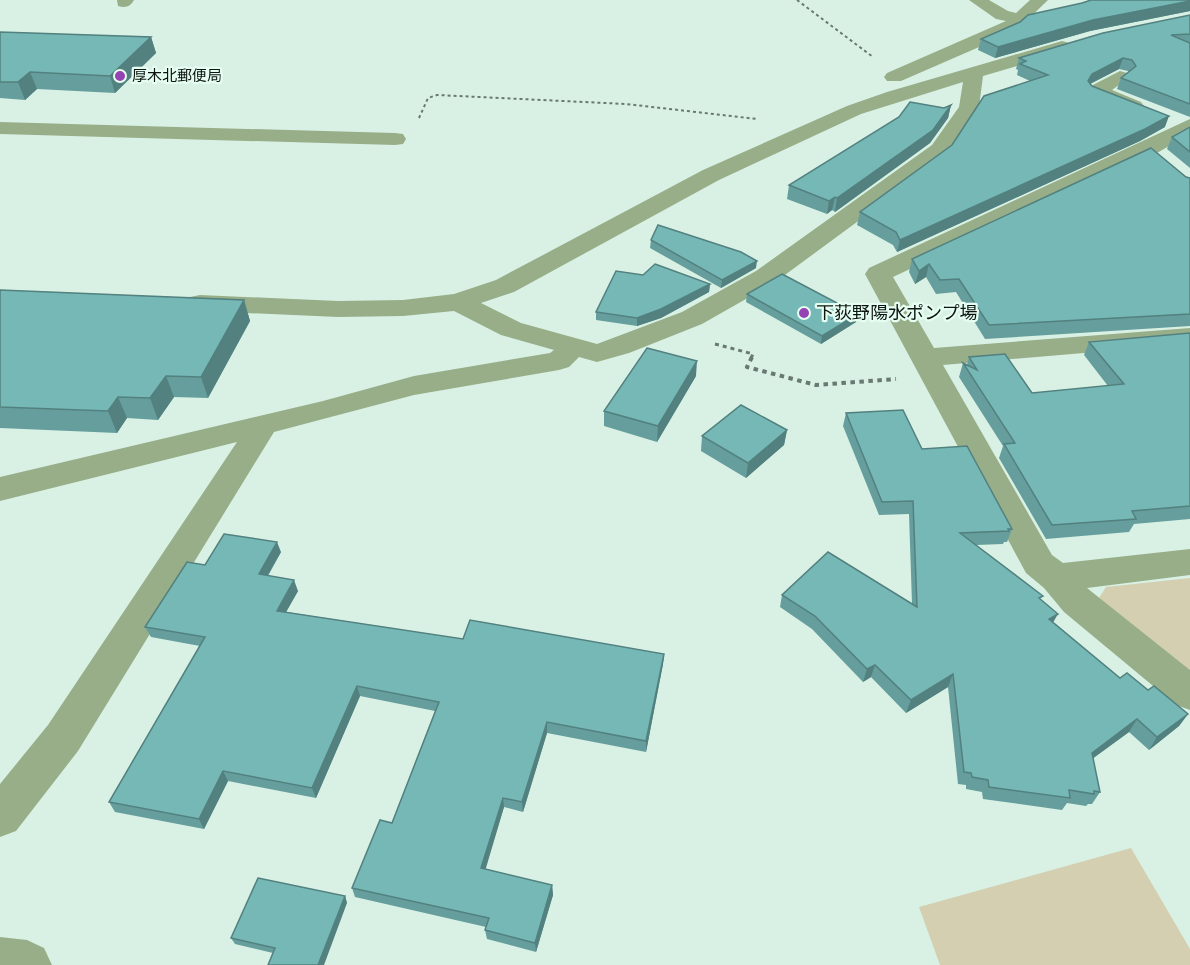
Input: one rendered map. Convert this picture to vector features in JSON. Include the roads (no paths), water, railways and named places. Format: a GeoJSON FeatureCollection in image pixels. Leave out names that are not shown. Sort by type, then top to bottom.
{"type":"FeatureCollection","features":[{"type":"Feature","properties":{"kind":"street"},"geometry":{"type":"LineString","coordinates":[[977,0],[1002,15],[1020,19]]}},
{"type":"Feature","properties":{"kind":"street"},"geometry":{"type":"LineString","coordinates":[[854,110],[864,93],[897,76],[1010,27],[1041,0]]}},
{"type":"Feature","properties":{"kind":"street"},"geometry":{"type":"LineString","coordinates":[[175,302],[338,309],[403,308],[458,302],[505,286],[711,176],[854,110],[1084,40]]}},
{"type":"Feature","properties":{"kind":"street"},"geometry":{"type":"LineString","coordinates":[[458,302],[511,329],[597,353],[619,347],[692,318],[765,277],[940,150],[969,107],[974,72]]}},
{"type":"Feature","properties":{"kind":"street"},"geometry":{"type":"LineString","coordinates":[[1120,77],[1096,91],[1175,121],[1157,155],[878,274],[1039,564],[1057,578],[1077,602],[1190,693]]}},
{"type":"Feature","properties":{"kind":"street"},"geometry":{"type":"LineString","coordinates":[[0,128],[395,139]]}},
{"type":"Feature","properties":{"kind":"street"},"geometry":{"type":"LineString","coordinates":[[926,358],[1190,336]]}},
{"type":"Feature","properties":{"kind":"street"},"geometry":{"type":"LineString","coordinates":[[0,489],[436,380],[559,361],[572,347]]}},
{"type":"Feature","properties":{"kind":"street"},"geometry":{"type":"LineString","coordinates":[[0,817],[63,738],[259,432],[259,426]]}},
{"type":"Feature","properties":{"kind":"street"},"geometry":{"type":"LineString","coordinates":[[1057,578],[1190,562]]}},
{"type":"Feature","properties":{"kind":"street"},"geometry":{"type":"LineString","coordinates":[[0,961],[27,965]]}},
{"type":"Feature","properties":{"kind":"place","name":"厚木北郵便局"},"geometry":{"type":"Point","coordinates":[120,76]}},
{"type":"Feature","properties":{"kind":"place","name":"下荻野陽水ポンプ場"},"geometry":{"type":"Point","coordinates":[804,313]}}]}
